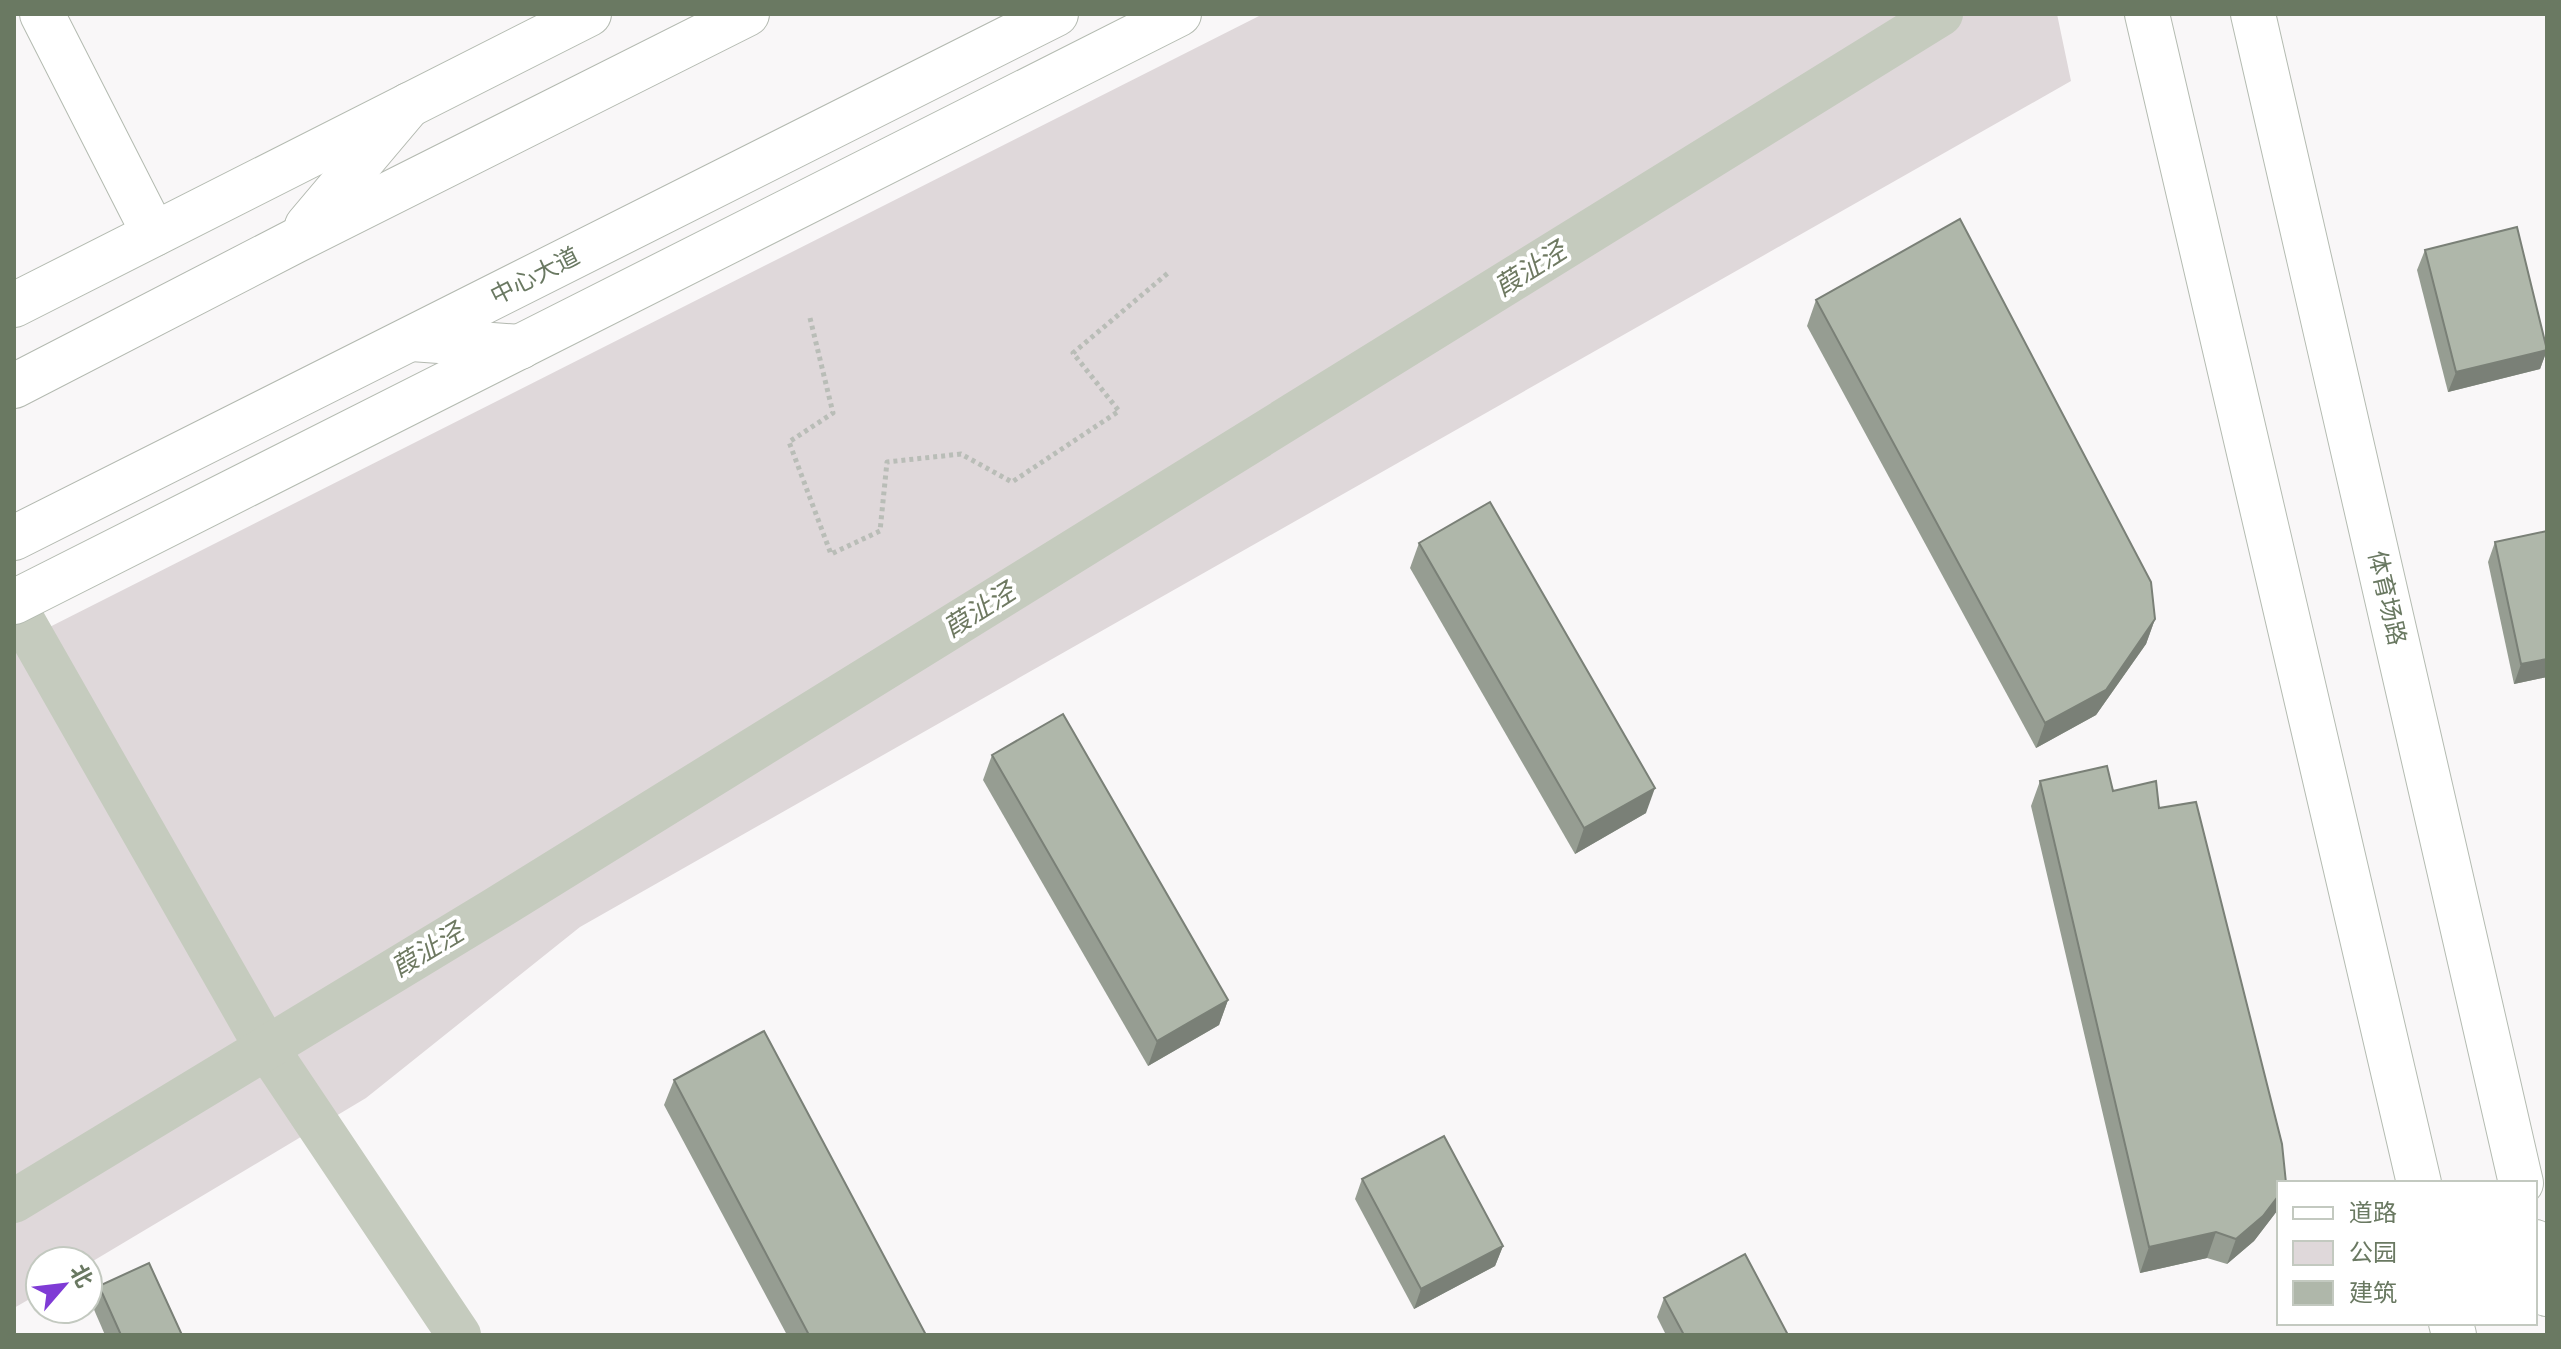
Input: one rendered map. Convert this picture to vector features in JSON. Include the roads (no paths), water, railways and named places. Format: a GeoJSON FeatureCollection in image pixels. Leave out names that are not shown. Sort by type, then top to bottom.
{"type":"FeatureCollection","features":[{"type":"Feature","properties":{"kind":"main road"},"geometry":{"type":"LineString","coordinates":[[42,14],[154,234]]}},
{"type":"Feature","properties":{"kind":"main road"},"geometry":{"type":"LineString","coordinates":[[14,305],[589,14]]}},
{"type":"Feature","properties":{"kind":"main road"},"geometry":{"type":"LineString","coordinates":[[14,386],[747,14]]}},
{"type":"Feature","properties":{"kind":"main road","name":"中心大道"},"geometry":{"type":"LineString","coordinates":[[15,537],[1056,14]]}},
{"type":"Feature","properties":{"kind":"main road"},"geometry":{"type":"LineString","coordinates":[[30,594],[1179,14]]}},
{"type":"Feature","properties":{"kind":"main road"},"geometry":{"type":"LineString","coordinates":[[2147,14],[2419,1181]]}},
{"type":"Feature","properties":{"kind":"main road","name":"体育场路"},"geometry":{"type":"LineString","coordinates":[[2253,14],[2521,1181]]}},
{"type":"Feature","properties":{"kind":"main road"},"geometry":{"type":"LineString","coordinates":[[295,241],[409,105]]}},
{"type":"Feature","properties":{"kind":"main road"},"geometry":{"type":"LineString","coordinates":[[410,339],[520,347]]}},
{"type":"Feature","properties":{"kind":"main road"},"geometry":{"type":"LineString","coordinates":[[2537,1251],[2547,1294]]}},
{"type":"Feature","properties":{"kind":"waterway","name":"葭沚泾"},"geometry":{"type":"LineString","coordinates":[[14,1201],[494,910],[1941,14]]}},
{"type":"Feature","properties":{"kind":"waterway"},"geometry":{"type":"LineString","coordinates":[[14,605],[266,1047],[459,1335]]}}]}
